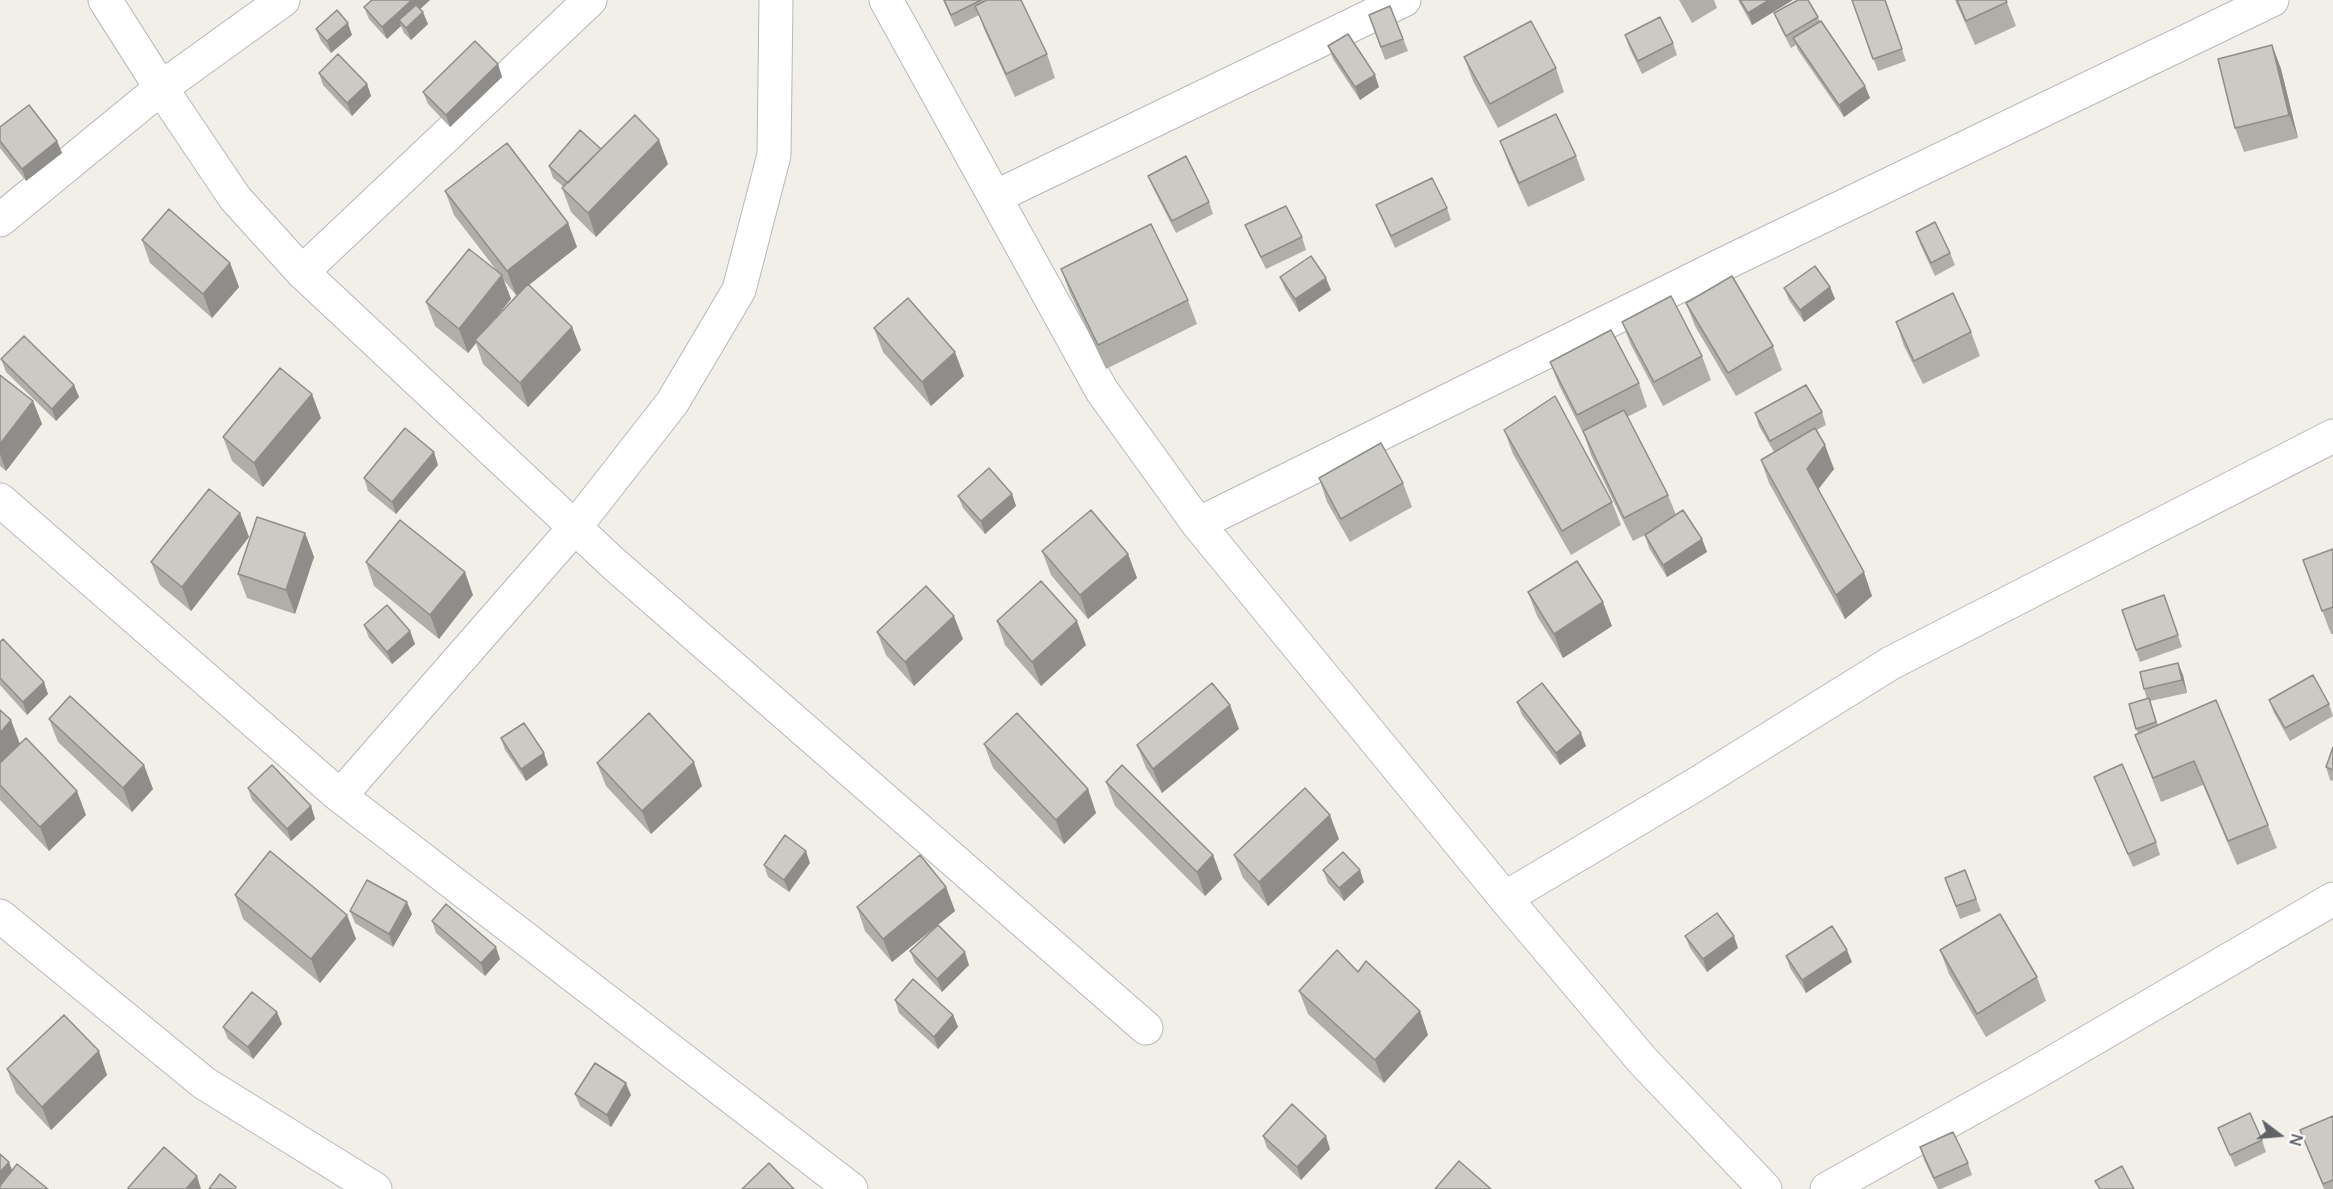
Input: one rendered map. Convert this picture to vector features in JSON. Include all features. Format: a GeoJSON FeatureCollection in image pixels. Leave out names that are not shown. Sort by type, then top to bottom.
{"type":"FeatureCollection","features":[{"type":"Feature","properties":{"kind":"street"},"geometry":{"type":"LineString","coordinates":[[105,0],[235,198],[302,272],[623,572],[1146,1028]]}},
{"type":"Feature","properties":{"kind":"street"},"geometry":{"type":"LineString","coordinates":[[0,220],[161,88],[283,0]]}},
{"type":"Feature","properties":{"kind":"street"},"geometry":{"type":"LineString","coordinates":[[302,272],[590,0]]}},
{"type":"Feature","properties":{"kind":"street"},"geometry":{"type":"LineString","coordinates":[[340,796],[575,527],[672,403],[739,290],[774,155],[776,0]]}},
{"type":"Feature","properties":{"kind":"street"},"geometry":{"type":"LineString","coordinates":[[886,0],[1102,391],[1198,524],[1505,898],[1643,1061],[1765,1189]]}},
{"type":"Feature","properties":{"kind":"street"},"geometry":{"type":"LineString","coordinates":[[995,197],[1404,0]]}},
{"type":"Feature","properties":{"kind":"street"},"geometry":{"type":"LineString","coordinates":[[1198,524],[1736,258],[2272,0]]}},
{"type":"Feature","properties":{"kind":"street"},"geometry":{"type":"LineString","coordinates":[[1505,898],[1695,785],[1891,663],[2333,436]]}},
{"type":"Feature","properties":{"kind":"street"},"geometry":{"type":"LineString","coordinates":[[0,500],[340,796],[851,1189]]}},
{"type":"Feature","properties":{"kind":"street"},"geometry":{"type":"LineString","coordinates":[[1827,1189],[2028,1077],[2333,899]]}},
{"type":"Feature","properties":{"kind":"street"},"geometry":{"type":"LineString","coordinates":[[0,916],[204,1083],[375,1189]]}},
{"type":"Feature","properties":{"kind":"building"},"geometry":{"type":"Polygon","coordinates":[[[372,0],[412,0],[382,27],[364,7],[372,0]]]}},
{"type":"Feature","properties":{"kind":"building"},"geometry":{"type":"Polygon","coordinates":[[[944,0],[981,0],[951,15],[944,0]]]}},
{"type":"Feature","properties":{"kind":"building"},"geometry":{"type":"Polygon","coordinates":[[[987,0],[1021,0],[1047,54],[1006,74],[975,6],[987,0]]]}},
{"type":"Feature","properties":{"kind":"building"},"geometry":{"type":"Polygon","coordinates":[[[1740,0],[1769,0],[1748,13],[1740,0]]]}},
{"type":"Feature","properties":{"kind":"building"},"geometry":{"type":"Polygon","coordinates":[[[1798,0],[1808,0],[1818,17],[1786,36],[1774,13],[1798,0]]]}},
{"type":"Feature","properties":{"kind":"building"},"geometry":{"type":"Polygon","coordinates":[[[1852,0],[1885,0],[1902,49],[1873,59],[1852,0]]]}},
{"type":"Feature","properties":{"kind":"building"},"geometry":{"type":"Polygon","coordinates":[[[1957,0],[2006,0],[2007,2],[1966,21],[1957,0]]]}},
{"type":"Feature","properties":{"kind":"building"},"geometry":{"type":"Polygon","coordinates":[[[416,5],[423,12],[406,28],[399,20],[416,5]]]}},
{"type":"Feature","properties":{"kind":"building"},"geometry":{"type":"Polygon","coordinates":[[[1390,6],[1403,39],[1381,47],[1369,15],[1390,6]]]}},
{"type":"Feature","properties":{"kind":"building"},"geometry":{"type":"Polygon","coordinates":[[[337,10],[348,23],[327,41],[316,29],[337,10]]]}},
{"type":"Feature","properties":{"kind":"building"},"geometry":{"type":"Polygon","coordinates":[[[1660,17],[1673,43],[1638,61],[1625,35],[1660,17]]]}},
{"type":"Feature","properties":{"kind":"building"},"geometry":{"type":"Polygon","coordinates":[[[1531,21],[1556,68],[1490,104],[1464,57],[1531,21]]]}},
{"type":"Feature","properties":{"kind":"building"},"geometry":{"type":"Polygon","coordinates":[[[1821,21],[1865,86],[1839,105],[1793,38],[1821,21]]]}},
{"type":"Feature","properties":{"kind":"building"},"geometry":{"type":"Polygon","coordinates":[[[1348,34],[1375,75],[1355,87],[1328,46],[1348,34]]]}},
{"type":"Feature","properties":{"kind":"building"},"geometry":{"type":"Polygon","coordinates":[[[475,41],[498,64],[446,115],[423,92],[475,41]]]}},
{"type":"Feature","properties":{"kind":"building"},"geometry":{"type":"Polygon","coordinates":[[[2272,45],[2289,115],[2235,128],[2218,59],[2272,45]]]}},
{"type":"Feature","properties":{"kind":"building"},"geometry":{"type":"Polygon","coordinates":[[[338,54],[367,84],[347,103],[319,73],[338,54]]]}},
{"type":"Feature","properties":{"kind":"building"},"geometry":{"type":"Polygon","coordinates":[[[29,105],[57,141],[22,169],[0,141],[0,127],[29,105]]]}},
{"type":"Feature","properties":{"kind":"building"},"geometry":{"type":"Polygon","coordinates":[[[1556,114],[1576,156],[1519,183],[1500,141],[1556,114]]]}},
{"type":"Feature","properties":{"kind":"building"},"geometry":{"type":"Polygon","coordinates":[[[635,115],[659,140],[588,213],[562,188],[635,115]]]}},
{"type":"Feature","properties":{"kind":"building"},"geometry":{"type":"Polygon","coordinates":[[[580,130],[601,149],[568,183],[549,166],[580,130]]]}},
{"type":"Feature","properties":{"kind":"building"},"geometry":{"type":"Polygon","coordinates":[[[507,143],[568,223],[507,271],[445,191],[507,143]]]}},
{"type":"Feature","properties":{"kind":"building"},"geometry":{"type":"Polygon","coordinates":[[[1186,156],[1209,202],[1172,221],[1148,176],[1186,156]]]}},
{"type":"Feature","properties":{"kind":"building"},"geometry":{"type":"Polygon","coordinates":[[[1432,178],[1447,208],[1391,236],[1376,205],[1432,178]]]}},
{"type":"Feature","properties":{"kind":"building"},"geometry":{"type":"Polygon","coordinates":[[[1286,206],[1302,237],[1261,257],[1245,225],[1286,206]]]}},
{"type":"Feature","properties":{"kind":"building"},"geometry":{"type":"Polygon","coordinates":[[[169,209],[230,263],[203,294],[142,240],[169,209]]]}},
{"type":"Feature","properties":{"kind":"building"},"geometry":{"type":"Polygon","coordinates":[[[1935,222],[1950,253],[1931,263],[1916,232],[1935,222]]]}},
{"type":"Feature","properties":{"kind":"building"},"geometry":{"type":"Polygon","coordinates":[[[1151,224],[1188,300],[1098,345],[1061,269],[1151,224]]]}},
{"type":"Feature","properties":{"kind":"building"},"geometry":{"type":"Polygon","coordinates":[[[469,249],[502,275],[459,329],[426,302],[469,249]]]}},
{"type":"Feature","properties":{"kind":"building"},"geometry":{"type":"Polygon","coordinates":[[[1311,256],[1326,278],[1295,299],[1280,277],[1311,256]]]}},
{"type":"Feature","properties":{"kind":"building"},"geometry":{"type":"Polygon","coordinates":[[[1815,266],[1830,287],[1800,310],[1784,288],[1815,266]]]}},
{"type":"Feature","properties":{"kind":"building"},"geometry":{"type":"Polygon","coordinates":[[[1732,276],[1773,346],[1728,373],[1686,303],[1732,276]]]}},
{"type":"Feature","properties":{"kind":"building"},"geometry":{"type":"Polygon","coordinates":[[[528,284],[572,327],[520,383],[475,340],[528,284]]]}},
{"type":"Feature","properties":{"kind":"building"},"geometry":{"type":"Polygon","coordinates":[[[1953,293],[1971,332],[1914,361],[1896,322],[1953,293]]]}},
{"type":"Feature","properties":{"kind":"building"},"geometry":{"type":"Polygon","coordinates":[[[1671,296],[1702,356],[1654,382],[1622,322],[1671,296]]]}},
{"type":"Feature","properties":{"kind":"building"},"geometry":{"type":"Polygon","coordinates":[[[908,298],[955,352],[922,382],[874,328],[908,298]]]}},
{"type":"Feature","properties":{"kind":"building"},"geometry":{"type":"Polygon","coordinates":[[[1611,330],[1639,383],[1577,415],[1550,362],[1611,330]]]}},
{"type":"Feature","properties":{"kind":"building"},"geometry":{"type":"Polygon","coordinates":[[[24,336],[74,385],[52,409],[1,359],[24,336]]]}},
{"type":"Feature","properties":{"kind":"building"},"geometry":{"type":"Polygon","coordinates":[[[280,368],[312,394],[254,463],[223,437],[280,368]]]}},
{"type":"Feature","properties":{"kind":"building"},"geometry":{"type":"Polygon","coordinates":[[[0,375],[33,401],[0,444],[0,375]]]}},
{"type":"Feature","properties":{"kind":"building"},"geometry":{"type":"Polygon","coordinates":[[[1806,385],[1822,412],[1770,441],[1755,413],[1806,385]]]}},
{"type":"Feature","properties":{"kind":"building"},"geometry":{"type":"Polygon","coordinates":[[[1555,396],[1612,502],[1562,531],[1504,430],[1555,396]]]}},
{"type":"Feature","properties":{"kind":"building"},"geometry":{"type":"Polygon","coordinates":[[[1624,410],[1668,495],[1624,518],[1583,431],[1624,410]]]}},
{"type":"Feature","properties":{"kind":"building"},"geometry":{"type":"Polygon","coordinates":[[[405,428],[434,452],[392,502],[364,478],[405,428]]]}},
{"type":"Feature","properties":{"kind":"building"},"geometry":{"type":"Polygon","coordinates":[[[1815,428],[1825,445],[1807,469],[1864,572],[1836,595],[1761,460],[1815,428]]]}},
{"type":"Feature","properties":{"kind":"building"},"geometry":{"type":"Polygon","coordinates":[[[1381,443],[1403,483],[1341,519],[1319,478],[1381,443]]]}},
{"type":"Feature","properties":{"kind":"building"},"geometry":{"type":"Polygon","coordinates":[[[989,468],[1012,494],[981,521],[958,496],[989,468]]]}},
{"type":"Feature","properties":{"kind":"building"},"geometry":{"type":"Polygon","coordinates":[[[209,489],[240,513],[182,587],[151,562],[209,489]]]}},
{"type":"Feature","properties":{"kind":"building"},"geometry":{"type":"Polygon","coordinates":[[[1091,510],[1128,554],[1080,595],[1042,551],[1091,510]]]}},
{"type":"Feature","properties":{"kind":"building"},"geometry":{"type":"Polygon","coordinates":[[[1683,510],[1702,539],[1663,565],[1645,535],[1683,510]]]}},
{"type":"Feature","properties":{"kind":"building"},"geometry":{"type":"Polygon","coordinates":[[[257,517],[305,533],[286,590],[238,574],[257,517]]]}},
{"type":"Feature","properties":{"kind":"building"},"geometry":{"type":"Polygon","coordinates":[[[400,520],[465,572],[430,615],[366,562],[400,520]]]}},
{"type":"Feature","properties":{"kind":"building"},"geometry":{"type":"Polygon","coordinates":[[[2333,549],[2333,607],[2322,611],[2303,560],[2333,549]]]}},
{"type":"Feature","properties":{"kind":"building"},"geometry":{"type":"Polygon","coordinates":[[[1577,561],[1603,602],[1554,634],[1528,592],[1577,561]]]}},
{"type":"Feature","properties":{"kind":"building"},"geometry":{"type":"Polygon","coordinates":[[[1041,581],[1077,621],[1032,662],[997,621],[1041,581]]]}},
{"type":"Feature","properties":{"kind":"building"},"geometry":{"type":"Polygon","coordinates":[[[926,586],[954,616],[905,662],[877,632],[926,586]]]}},
{"type":"Feature","properties":{"kind":"building"},"geometry":{"type":"Polygon","coordinates":[[[2164,595],[2178,635],[2136,650],[2122,610],[2164,595]]]}},
{"type":"Feature","properties":{"kind":"building"},"geometry":{"type":"Polygon","coordinates":[[[387,605],[410,631],[387,652],[364,625],[387,605]]]}},
{"type":"Feature","properties":{"kind":"building"},"geometry":{"type":"Polygon","coordinates":[[[3,639],[44,682],[23,702],[0,678],[0,642],[3,639]]]}},
{"type":"Feature","properties":{"kind":"building"},"geometry":{"type":"Polygon","coordinates":[[[2178,663],[2182,680],[2144,689],[2140,672],[2178,663]]]}},
{"type":"Feature","properties":{"kind":"building"},"geometry":{"type":"Polygon","coordinates":[[[2313,675],[2329,704],[2285,728],[2269,700],[2313,675]]]}},
{"type":"Feature","properties":{"kind":"building"},"geometry":{"type":"Polygon","coordinates":[[[1212,683],[1230,705],[1153,769],[1137,745],[1212,683]]]}},
{"type":"Feature","properties":{"kind":"building"},"geometry":{"type":"Polygon","coordinates":[[[1542,683],[1581,733],[1556,753],[1517,702],[1542,683]]]}},
{"type":"Feature","properties":{"kind":"building"},"geometry":{"type":"Polygon","coordinates":[[[70,696],[144,765],[123,788],[49,719],[70,696]]]}},
{"type":"Feature","properties":{"kind":"building"},"geometry":{"type":"Polygon","coordinates":[[[2149,698],[2156,722],[2136,729],[2129,704],[2149,698]]]}},
{"type":"Feature","properties":{"kind":"building"},"geometry":{"type":"Polygon","coordinates":[[[2216,700],[2268,825],[2228,841],[2194,761],[2153,778],[2135,735],[2216,700]]]}},
{"type":"Feature","properties":{"kind":"building"},"geometry":{"type":"Polygon","coordinates":[[[0,710],[11,720],[0,733],[0,710]]]}},
{"type":"Feature","properties":{"kind":"building"},"geometry":{"type":"Polygon","coordinates":[[[649,713],[694,762],[642,811],[597,763],[649,713]]]}},
{"type":"Feature","properties":{"kind":"building"},"geometry":{"type":"Polygon","coordinates":[[[1017,713],[1088,789],[1056,820],[984,744],[1017,713]]]}},
{"type":"Feature","properties":{"kind":"building"},"geometry":{"type":"Polygon","coordinates":[[[524,723],[544,753],[521,769],[501,738],[524,723]]]}},
{"type":"Feature","properties":{"kind":"building"},"geometry":{"type":"Polygon","coordinates":[[[26,738],[77,791],[40,827],[0,785],[0,763],[26,738]]]}},
{"type":"Feature","properties":{"kind":"building"},"geometry":{"type":"Polygon","coordinates":[[[2333,747],[2333,770],[2326,767],[2333,747]]]}},
{"type":"Feature","properties":{"kind":"building"},"geometry":{"type":"Polygon","coordinates":[[[2122,764],[2156,842],[2128,854],[2094,777],[2122,764]]]}},
{"type":"Feature","properties":{"kind":"building"},"geometry":{"type":"Polygon","coordinates":[[[272,765],[311,806],[287,829],[248,788],[272,765]]]}},
{"type":"Feature","properties":{"kind":"building"},"geometry":{"type":"Polygon","coordinates":[[[1122,765],[1213,855],[1197,872],[1106,782],[1122,765]]]}},
{"type":"Feature","properties":{"kind":"building"},"geometry":{"type":"Polygon","coordinates":[[[1305,788],[1330,815],[1259,882],[1234,855],[1305,788]]]}},
{"type":"Feature","properties":{"kind":"building"},"geometry":{"type":"Polygon","coordinates":[[[785,835],[806,851],[784,880],[764,865],[785,835]]]}},
{"type":"Feature","properties":{"kind":"building"},"geometry":{"type":"Polygon","coordinates":[[[270,851],[347,915],[311,959],[235,895],[270,851]]]}},
{"type":"Feature","properties":{"kind":"building"},"geometry":{"type":"Polygon","coordinates":[[[1343,852],[1360,870],[1339,888],[1323,870],[1343,852]]]}},
{"type":"Feature","properties":{"kind":"building"},"geometry":{"type":"Polygon","coordinates":[[[920,855],[946,887],[883,939],[857,907],[920,855]]]}},
{"type":"Feature","properties":{"kind":"building"},"geometry":{"type":"Polygon","coordinates":[[[1965,870],[1976,899],[1956,906],[1945,878],[1965,870]]]}},
{"type":"Feature","properties":{"kind":"building"},"geometry":{"type":"Polygon","coordinates":[[[367,880],[407,902],[389,934],[350,911],[367,880]]]}},
{"type":"Feature","properties":{"kind":"building"},"geometry":{"type":"Polygon","coordinates":[[[446,904],[496,947],[481,963],[432,921],[446,904]]]}},
{"type":"Feature","properties":{"kind":"building"},"geometry":{"type":"Polygon","coordinates":[[[1717,913],[1734,936],[1703,959],[1685,936],[1717,913]]]}},
{"type":"Feature","properties":{"kind":"building"},"geometry":{"type":"Polygon","coordinates":[[[2000,914],[2037,977],[1977,1014],[1940,950],[2000,914]]]}},
{"type":"Feature","properties":{"kind":"building"},"geometry":{"type":"Polygon","coordinates":[[[938,925],[965,952],[937,979],[910,951],[938,925]]]}},
{"type":"Feature","properties":{"kind":"building"},"geometry":{"type":"Polygon","coordinates":[[[1832,926],[1847,950],[1802,980],[1786,956],[1832,926]]]}},
{"type":"Feature","properties":{"kind":"building"},"geometry":{"type":"Polygon","coordinates":[[[1337,950],[1358,972],[1366,961],[1420,1011],[1375,1060],[1299,991],[1337,950]]]}},
{"type":"Feature","properties":{"kind":"building"},"geometry":{"type":"Polygon","coordinates":[[[913,979],[953,1015],[934,1037],[895,1000],[913,979]]]}},
{"type":"Feature","properties":{"kind":"building"},"geometry":{"type":"Polygon","coordinates":[[[252,992],[277,1012],[248,1047],[223,1027],[252,992]]]}},
{"type":"Feature","properties":{"kind":"building"},"geometry":{"type":"Polygon","coordinates":[[[64,1015],[99,1051],[42,1107],[7,1069],[64,1015]]]}},
{"type":"Feature","properties":{"kind":"building"},"geometry":{"type":"Polygon","coordinates":[[[595,1063],[626,1083],[607,1115],[575,1094],[595,1063]]]}},
{"type":"Feature","properties":{"kind":"building"},"geometry":{"type":"Polygon","coordinates":[[[1292,1104],[1326,1136],[1297,1167],[1263,1136],[1292,1104]]]}},
{"type":"Feature","properties":{"kind":"building"},"geometry":{"type":"Polygon","coordinates":[[[2250,1113],[2262,1140],[2230,1155],[2218,1128],[2250,1113]]]}},
{"type":"Feature","properties":{"kind":"building"},"geometry":{"type":"Polygon","coordinates":[[[2333,1116],[2333,1180],[2323,1184],[2300,1130],[2333,1116]]]}},
{"type":"Feature","properties":{"kind":"building"},"geometry":{"type":"Polygon","coordinates":[[[1953,1132],[1968,1163],[1934,1178],[1920,1147],[1953,1132]]]}},
{"type":"Feature","properties":{"kind":"building"},"geometry":{"type":"Polygon","coordinates":[[[164,1147],[197,1176],[186,1189],[129,1189],[128,1188],[164,1147]]]}},
{"type":"Feature","properties":{"kind":"building"},"geometry":{"type":"Polygon","coordinates":[[[0,1154],[9,1162],[0,1172],[0,1154]]]}},
{"type":"Feature","properties":{"kind":"building"},"geometry":{"type":"Polygon","coordinates":[[[1459,1161],[1491,1189],[1435,1189],[1459,1161]]]}},
{"type":"Feature","properties":{"kind":"building"},"geometry":{"type":"Polygon","coordinates":[[[769,1163],[794,1189],[742,1189],[769,1163]]]}},
{"type":"Feature","properties":{"kind":"building"},"geometry":{"type":"Polygon","coordinates":[[[17,1164],[48,1189],[0,1189],[17,1164]]]}},
{"type":"Feature","properties":{"kind":"building"},"geometry":{"type":"Polygon","coordinates":[[[2122,1166],[2134,1189],[2100,1189],[2095,1181],[2122,1166]]]}},
{"type":"Feature","properties":{"kind":"building"},"geometry":{"type":"Polygon","coordinates":[[[220,1174],[236,1187],[235,1189],[209,1189],[220,1174]]]}}]}
